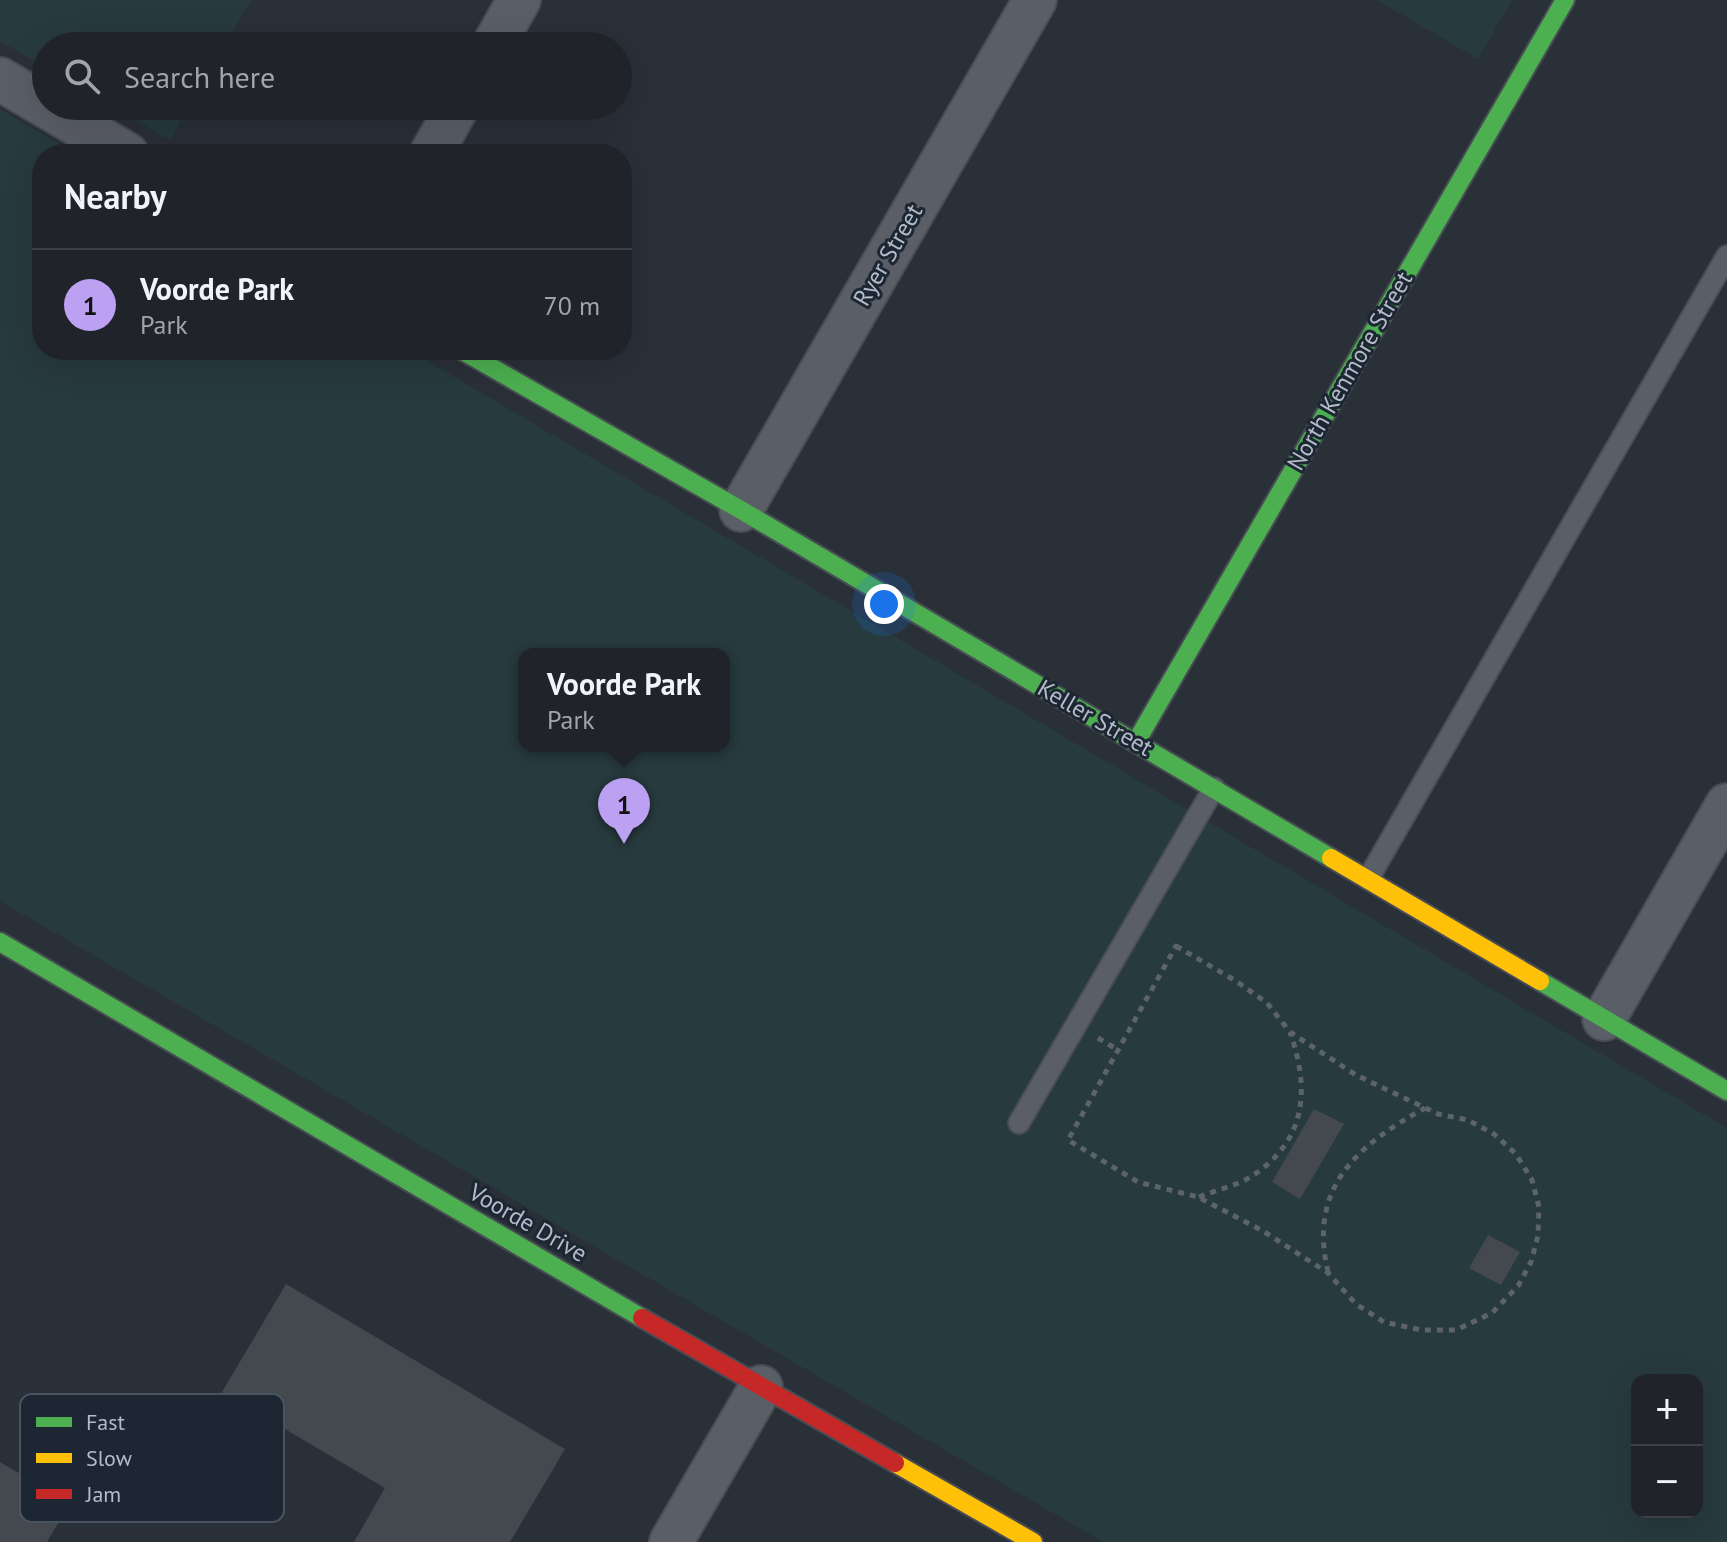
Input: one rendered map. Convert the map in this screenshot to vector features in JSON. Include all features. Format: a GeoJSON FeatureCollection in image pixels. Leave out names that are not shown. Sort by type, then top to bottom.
{"type":"FeatureCollection","features":[{"type":"Feature","properties":{"kind":"street"},"geometry":{"type":"LineString","coordinates":[[501,32],[519,0]]}},
{"type":"Feature","properties":{"kind":"street","name":"Ryer Street"},"geometry":{"type":"LineString","coordinates":[[741,510],[1035,0]]}},
{"type":"Feature","properties":{"kind":"street","name":"North Kenmore Street"},"geometry":{"type":"LineString","coordinates":[[1136,742],[1565,0]]}},
{"type":"Feature","properties":{"kind":"street"},"geometry":{"type":"LineString","coordinates":[[0,79],[32,98]]}},
{"type":"Feature","properties":{"kind":"street"},"geometry":{"type":"LineString","coordinates":[[69,120],[110,144]]}},
{"type":"Feature","properties":{"kind":"street"},"geometry":{"type":"LineString","coordinates":[[437,144],[450,120]]}},
{"type":"Feature","properties":{"kind":"street","name":"Keller Street"},"geometry":{"type":"LineString","coordinates":[[478,360],[741,510],[1727,1091]]}},
{"type":"Feature","properties":{"kind":"street"},"geometry":{"type":"LineString","coordinates":[[1604,1019],[1727,805]]}},
{"type":"Feature","properties":{"kind":"street","name":"Voorde Drive"},"geometry":{"type":"LineString","coordinates":[[0,942],[761,1387],[1033,1542]]}},
{"type":"Feature","properties":{"kind":"street"},"geometry":{"type":"LineString","coordinates":[[671,1542],[761,1387]]}},
{"type":"Feature","properties":{"kind":"lane"},"geometry":{"type":"LineString","coordinates":[[1368,879],[1727,256]]}},
{"type":"Feature","properties":{"kind":"lane"},"geometry":{"type":"LineString","coordinates":[[1019,1123],[1214,788]]}},
{"type":"Feature","properties":{"kind":"path"},"geometry":{"type":"LineString","coordinates":[[1176,946],[1267,1003],[1290,1032],[1356,1075],[1425,1108],[1468,1120],[1494,1134],[1516,1154],[1532,1180],[1539,1207],[1538,1236],[1531,1262],[1518,1286],[1492,1313],[1456,1330],[1421,1330],[1384,1322],[1356,1304],[1328,1273],[1263,1231],[1198,1197],[1138,1182],[1068,1140],[1176,946]]}},
{"type":"Feature","properties":{"kind":"path"},"geometry":{"type":"LineString","coordinates":[[1198,1197],[1249,1178],[1276,1158],[1295,1126],[1303,1093],[1298,1057],[1290,1032]]}},
{"type":"Feature","properties":{"kind":"path"},"geometry":{"type":"LineString","coordinates":[[1328,1273],[1321,1244],[1326,1206],[1341,1177],[1364,1148],[1386,1129],[1425,1108]]}},
{"type":"Feature","properties":{"kind":"green space"},"geometry":{"type":"Polygon","coordinates":[[[0,0],[251,0],[232,32],[32,32],[32,60],[0,41],[0,0]]]}},
{"type":"Feature","properties":{"kind":"green space"},"geometry":{"type":"Polygon","coordinates":[[[1377,0],[1512,0],[1478,59],[1377,0]]]}},
{"type":"Feature","properties":{"kind":"green space"},"geometry":{"type":"Polygon","coordinates":[[[0,109],[59,144],[32,144],[32,360],[426,360],[1727,1128],[1727,1542],[1103,1542],[0,901],[0,109]]]}},
{"type":"Feature","properties":{"kind":"green space"},"geometry":{"type":"Polygon","coordinates":[[[135,120],[181,120],[170,140],[135,120]]]}},
{"type":"Feature","properties":{"kind":"building"},"geometry":{"type":"Polygon","coordinates":[[[1314,1109],[1344,1124],[1300,1199],[1272,1182],[1314,1109]]]}},
{"type":"Feature","properties":{"kind":"building"},"geometry":{"type":"Polygon","coordinates":[[[1488,1235],[1520,1252],[1501,1285],[1469,1268],[1488,1235]]]}},
{"type":"Feature","properties":{"kind":"building"},"geometry":{"type":"Polygon","coordinates":[[[286,1284],[565,1449],[510,1542],[354,1542],[385,1488],[284,1429],[284,1394],[222,1392],[286,1284]]]}},
{"type":"Feature","properties":{"kind":"building"},"geometry":{"type":"Polygon","coordinates":[[[0,1462],[20,1474],[20,1522],[59,1522],[47,1542],[0,1542],[0,1462]]]}},
{"type":"Feature","properties":{"kind":"traffic: fast"},"geometry":{"type":"LineString","coordinates":[[1136,742],[1565,0]]}},
{"type":"Feature","properties":{"kind":"traffic: fast"},"geometry":{"type":"LineString","coordinates":[[478,360],[741,510],[1331,858]]}},
{"type":"Feature","properties":{"kind":"traffic: fast"},"geometry":{"type":"LineString","coordinates":[[0,942],[642,1318]]}},
{"type":"Feature","properties":{"kind":"traffic: fast"},"geometry":{"type":"LineString","coordinates":[[1540,981],[1727,1091]]}},
{"type":"Feature","properties":{"kind":"traffic: slow"},"geometry":{"type":"LineString","coordinates":[[1331,858],[1540,981]]}},
{"type":"Feature","properties":{"kind":"traffic: slow"},"geometry":{"type":"LineString","coordinates":[[895,1463],[1033,1542]]}},
{"type":"Feature","properties":{"kind":"traffic: jam"},"geometry":{"type":"LineString","coordinates":[[642,1318],[895,1463]]}},
{"type":"Feature","properties":{"kind":"place","name":"Voorde Park"},"geometry":{"type":"Point","coordinates":[624,844]}}]}
